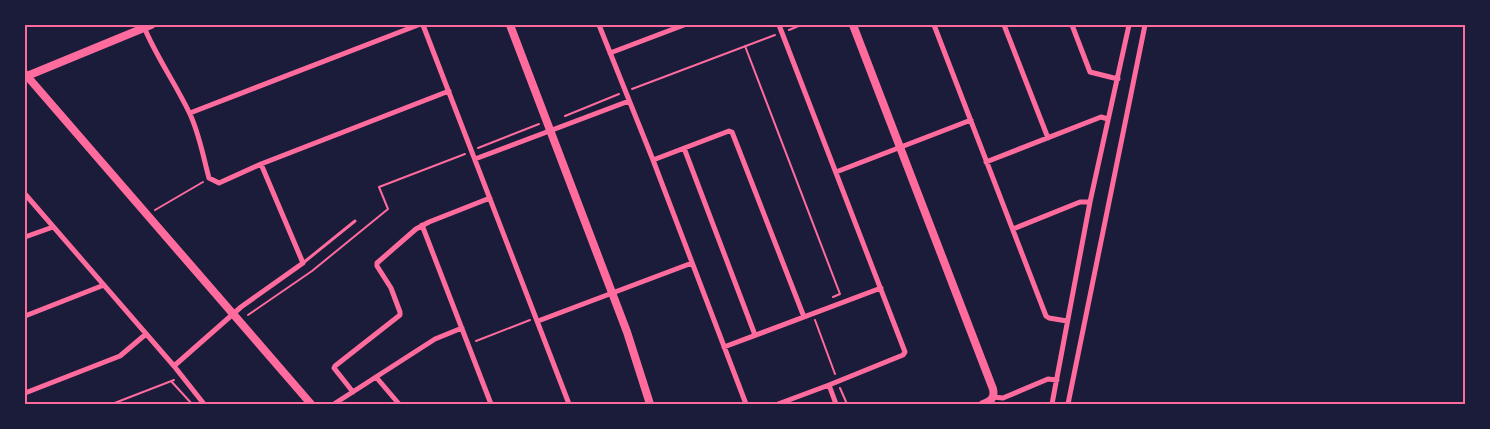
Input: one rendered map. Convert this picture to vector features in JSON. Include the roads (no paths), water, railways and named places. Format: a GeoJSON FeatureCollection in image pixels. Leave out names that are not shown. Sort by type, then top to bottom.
{"type":"FeatureCollection","features":[{"type":"Feature","properties":{"kind":"street"},"geometry":{"type":"LineString","coordinates":[[190,113],[418,25]]}},
{"type":"Feature","properties":{"kind":"street"},"geometry":{"type":"LineString","coordinates":[[423,25],[569,404]]}},
{"type":"Feature","properties":{"kind":"street"},"geometry":{"type":"LineString","coordinates":[[510,25],[637,361],[650,404]]}},
{"type":"Feature","properties":{"kind":"street"},"geometry":{"type":"LineString","coordinates":[[599,25],[653,160],[746,404]]}},
{"type":"Feature","properties":{"kind":"street"},"geometry":{"type":"LineString","coordinates":[[610,53],[684,25]]}},
{"type":"Feature","properties":{"kind":"street"},"geometry":{"type":"LineString","coordinates":[[778,404],[903,355],[905,352],[779,25]]}},
{"type":"Feature","properties":{"kind":"street"},"geometry":{"type":"LineString","coordinates":[[853,25],[993,389],[993,397],[983,404]]}},
{"type":"Feature","properties":{"kind":"street"},"geometry":{"type":"LineString","coordinates":[[934,25],[1046,316],[1067,321]]}},
{"type":"Feature","properties":{"kind":"street"},"geometry":{"type":"LineString","coordinates":[[1004,25],[1048,138]]}},
{"type":"Feature","properties":{"kind":"street"},"geometry":{"type":"LineString","coordinates":[[1072,25],[1090,72],[1118,79]]}},
{"type":"Feature","properties":{"kind":"street"},"geometry":{"type":"LineString","coordinates":[[1052,404],[1090,202],[1129,25]]}},
{"type":"Feature","properties":{"kind":"street"},"geometry":{"type":"LineString","coordinates":[[1068,404],[1145,25]]}},
{"type":"Feature","properties":{"kind":"street"},"geometry":{"type":"LineString","coordinates":[[311,404],[26,75],[146,26],[198,132],[209,178],[219,183],[261,164],[449,91]]}},
{"type":"Feature","properties":{"kind":"street"},"geometry":{"type":"LineString","coordinates":[[475,159],[629,101]]}},
{"type":"Feature","properties":{"kind":"street"},"geometry":{"type":"LineString","coordinates":[[986,162],[1101,117],[1108,119]]}},
{"type":"Feature","properties":{"kind":"street"},"geometry":{"type":"LineString","coordinates":[[836,172],[971,120]]}},
{"type":"Feature","properties":{"kind":"street"},"geometry":{"type":"LineString","coordinates":[[653,160],[729,131],[732,132],[804,317]]}},
{"type":"Feature","properties":{"kind":"street"},"geometry":{"type":"LineString","coordinates":[[684,148],[756,335]]}},
{"type":"Feature","properties":{"kind":"street"},"geometry":{"type":"LineString","coordinates":[[174,366],[232,314],[303,263],[261,164]]}},
{"type":"Feature","properties":{"kind":"street"},"geometry":{"type":"LineString","coordinates":[[25,194],[174,366],[204,404]]}},
{"type":"Feature","properties":{"kind":"street"},"geometry":{"type":"LineString","coordinates":[[353,392],[334,366],[400,315],[391,288],[377,263],[422,225],[490,198]]}},
{"type":"Feature","properties":{"kind":"street"},"geometry":{"type":"LineString","coordinates":[[1013,229],[1080,202],[1090,202]]}},
{"type":"Feature","properties":{"kind":"street"},"geometry":{"type":"LineString","coordinates":[[422,225],[491,404]]}},
{"type":"Feature","properties":{"kind":"street"},"geometry":{"type":"LineString","coordinates":[[25,237],[53,227]]}},
{"type":"Feature","properties":{"kind":"street"},"geometry":{"type":"LineString","coordinates":[[537,319],[612,294],[692,263]]}},
{"type":"Feature","properties":{"kind":"street"},"geometry":{"type":"LineString","coordinates":[[25,316],[104,286]]}},
{"type":"Feature","properties":{"kind":"street"},"geometry":{"type":"LineString","coordinates":[[724,347],[880,288]]}},
{"type":"Feature","properties":{"kind":"street"},"geometry":{"type":"LineString","coordinates":[[334,404],[435,339],[462,328]]}},
{"type":"Feature","properties":{"kind":"street"},"geometry":{"type":"LineString","coordinates":[[25,393],[120,356],[146,334]]}},
{"type":"Feature","properties":{"kind":"street"},"geometry":{"type":"LineString","coordinates":[[376,378],[399,404]]}},
{"type":"Feature","properties":{"kind":"street"},"geometry":{"type":"LineString","coordinates":[[993,397],[1003,398],[1048,379],[1056,380]]}},
{"type":"Feature","properties":{"kind":"street"},"geometry":{"type":"LineString","coordinates":[[829,385],[836,404]]}},
{"type":"Feature","properties":{"kind":"lane"},"geometry":{"type":"LineString","coordinates":[[303,263],[355,221]]}}]}
